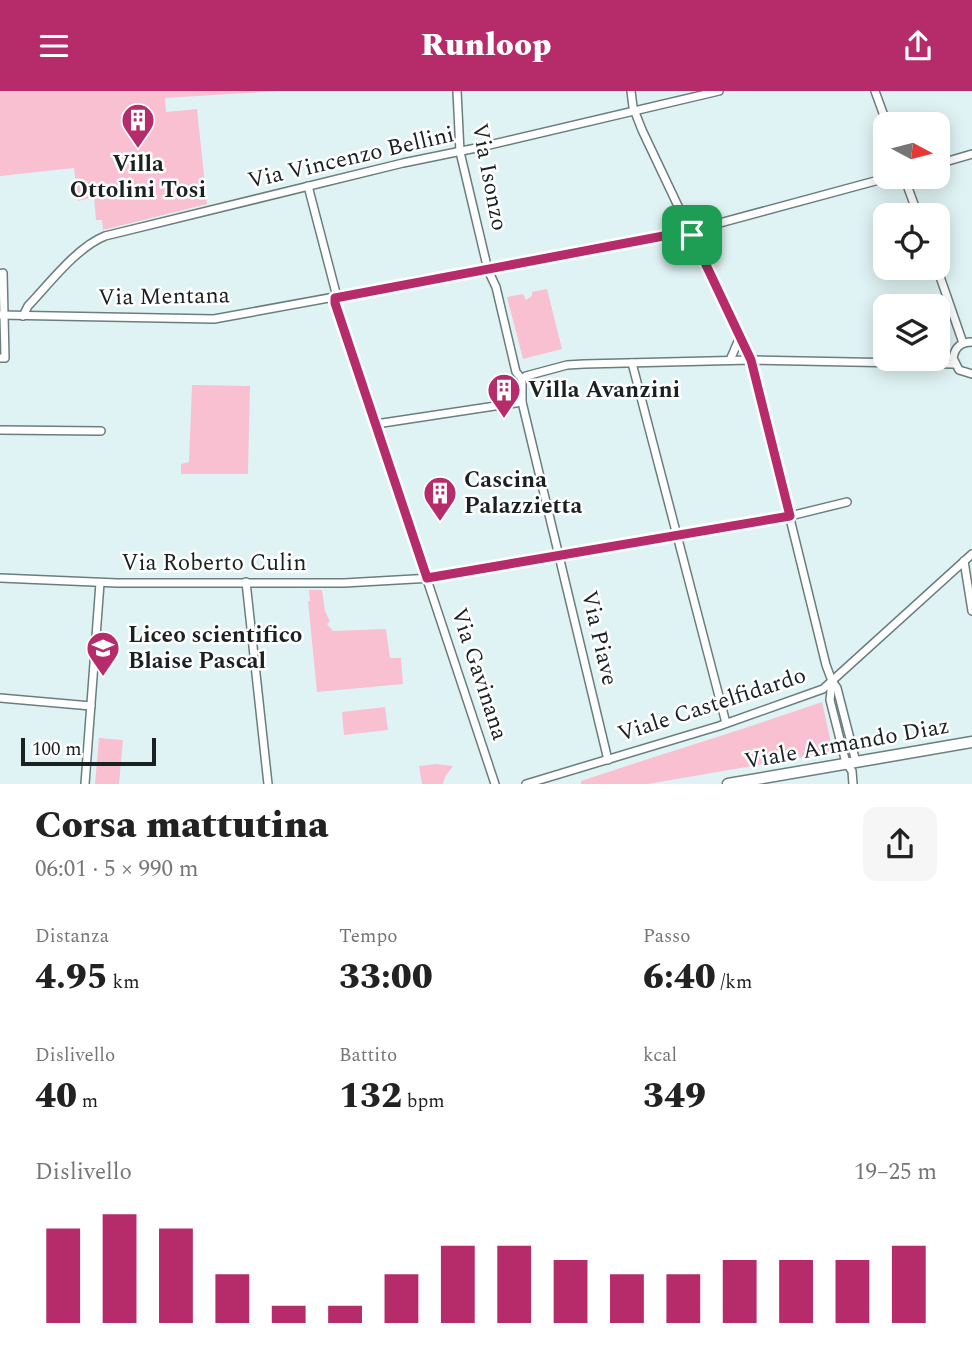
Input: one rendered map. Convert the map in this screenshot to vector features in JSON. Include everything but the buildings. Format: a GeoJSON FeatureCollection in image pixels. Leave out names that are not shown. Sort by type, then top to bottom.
{"type":"FeatureCollection","features":[{"type":"Feature","properties":{"kind":"main road","name":"Viale Armando Diaz"},"geometry":{"type":"LineString","coordinates":[[728,784],[972,742]]}},
{"type":"Feature","properties":{"kind":"street","name":"Via Isonzo"},"geometry":{"type":"LineString","coordinates":[[457,91],[460,152],[488,270],[496,287],[516,372],[522,379]]}},
{"type":"Feature","properties":{"kind":"street"},"geometry":{"type":"LineString","coordinates":[[631,91],[635,111],[751,360],[832,681],[830,700],[851,762],[853,784]]}},
{"type":"Feature","properties":{"kind":"street","name":"Via Vincenzo Bellini"},"geometry":{"type":"LineString","coordinates":[[23,316],[28,306],[61,271],[88,245],[100,238],[309,186],[719,91]]}},
{"type":"Feature","properties":{"kind":"street"},"geometry":{"type":"LineString","coordinates":[[875,91],[883,112]]}},
{"type":"Feature","properties":{"kind":"street"},"geometry":{"type":"LineString","coordinates":[[950,160],[972,154]]}},
{"type":"Feature","properties":{"kind":"street","name":"Via Mentana"},"geometry":{"type":"LineString","coordinates":[[2,317],[207,320],[690,231],[873,182]]}},
{"type":"Feature","properties":{"kind":"street","name":"Via Gavinana"},"geometry":{"type":"LineString","coordinates":[[309,186],[336,293],[335,303],[495,784]]}},
{"type":"Feature","properties":{"kind":"street"},"geometry":{"type":"LineString","coordinates":[[0,274],[3,274],[2,358]]}},
{"type":"Feature","properties":{"kind":"street"},"geometry":{"type":"LineString","coordinates":[[942,280],[968,342],[954,352],[954,364]]}},
{"type":"Feature","properties":{"kind":"street"},"geometry":{"type":"LineString","coordinates":[[730,360],[740,337]]}},
{"type":"Feature","properties":{"kind":"street"},"geometry":{"type":"LineString","coordinates":[[522,379],[574,365],[730,360],[954,364],[964,373],[972,373]]}},
{"type":"Feature","properties":{"kind":"street"},"geometry":{"type":"LineString","coordinates":[[632,363],[726,723]]}},
{"type":"Feature","properties":{"kind":"street","name":"Via Piave"},"geometry":{"type":"LineString","coordinates":[[522,379],[522,402],[608,760]]}},
{"type":"Feature","properties":{"kind":"street"},"geometry":{"type":"LineString","coordinates":[[376,424],[522,402]]}},
{"type":"Feature","properties":{"kind":"street"},"geometry":{"type":"LineString","coordinates":[[0,430],[101,431]]}},
{"type":"Feature","properties":{"kind":"street","name":"Via Roberto Culin"},"geometry":{"type":"LineString","coordinates":[[0,578],[100,583],[363,582],[427,578],[790,516],[847,502]]}},
{"type":"Feature","properties":{"kind":"street","name":"Viale Castelfidardo"},"geometry":{"type":"LineString","coordinates":[[526,784],[726,723],[823,689],[972,554]]}},
{"type":"Feature","properties":{"kind":"street"},"geometry":{"type":"LineString","coordinates":[[964,561],[972,611]]}},
{"type":"Feature","properties":{"kind":"street"},"geometry":{"type":"LineString","coordinates":[[246,582],[268,784]]}},
{"type":"Feature","properties":{"kind":"street"},"geometry":{"type":"LineString","coordinates":[[85,784],[100,583]]}},
{"type":"Feature","properties":{"kind":"street"},"geometry":{"type":"LineString","coordinates":[[0,698],[91,706]]}},
{"type":"Feature","properties":{"kind":"shaded area"},"geometry":{"type":"Polygon","coordinates":[[[0,91],[280,91],[165,98],[166,112],[197,109],[207,204],[103,230],[102,220],[96,220],[94,197],[78,201],[74,168],[0,176],[0,91]]]}},
{"type":"Feature","properties":{"kind":"shaded area"},"geometry":{"type":"Polygon","coordinates":[[[547,289],[562,349],[523,359],[507,297],[523,294],[526,300],[532,296],[532,292],[547,289]]]}},
{"type":"Feature","properties":{"kind":"shaded area"},"geometry":{"type":"Polygon","coordinates":[[[192,385],[250,386],[248,474],[181,474],[181,464],[189,462],[192,385]]]}},
{"type":"Feature","properties":{"kind":"shaded area"},"geometry":{"type":"Polygon","coordinates":[[[309,590],[322,590],[325,611],[330,621],[327,624],[333,631],[386,629],[390,658],[401,658],[403,684],[317,692],[309,590]]]}},
{"type":"Feature","properties":{"kind":"shaded area"},"geometry":{"type":"Polygon","coordinates":[[[822,702],[833,752],[648,784],[581,784],[581,781],[822,702]]]}},
{"type":"Feature","properties":{"kind":"shaded area"},"geometry":{"type":"Polygon","coordinates":[[[385,707],[388,730],[344,735],[342,712],[385,707]]]}},
{"type":"Feature","properties":{"kind":"shaded area"},"geometry":{"type":"Polygon","coordinates":[[[99,738],[123,740],[119,784],[95,784],[99,738]]]}},
{"type":"Feature","properties":{"kind":"shaded area"},"geometry":{"type":"Polygon","coordinates":[[[419,766],[453,766],[443,784],[422,784],[419,766]]]}},
{"type":"Feature","properties":{"kind":"place","name":"Villa Ottolini Tosi"},"geometry":{"type":"Point","coordinates":[138,150]}},
{"type":"Feature","properties":{"kind":"place","name":"Villa Avanzini"},"geometry":{"type":"Point","coordinates":[504,420]}},
{"type":"Feature","properties":{"kind":"place","name":"Cascina Palazzietta"},"geometry":{"type":"Point","coordinates":[440,523]}},
{"type":"Feature","properties":{"kind":"place","name":"Liceo scientifico Blaise Pascal"},"geometry":{"type":"Point","coordinates":[103,678]}},
{"type":"Feature","properties":{"kind":"route"},"geometry":{"type":"LineString","coordinates":[[690,231],[692,235],[751,360],[790,516],[427,578],[335,298],[690,231]]}}]}
